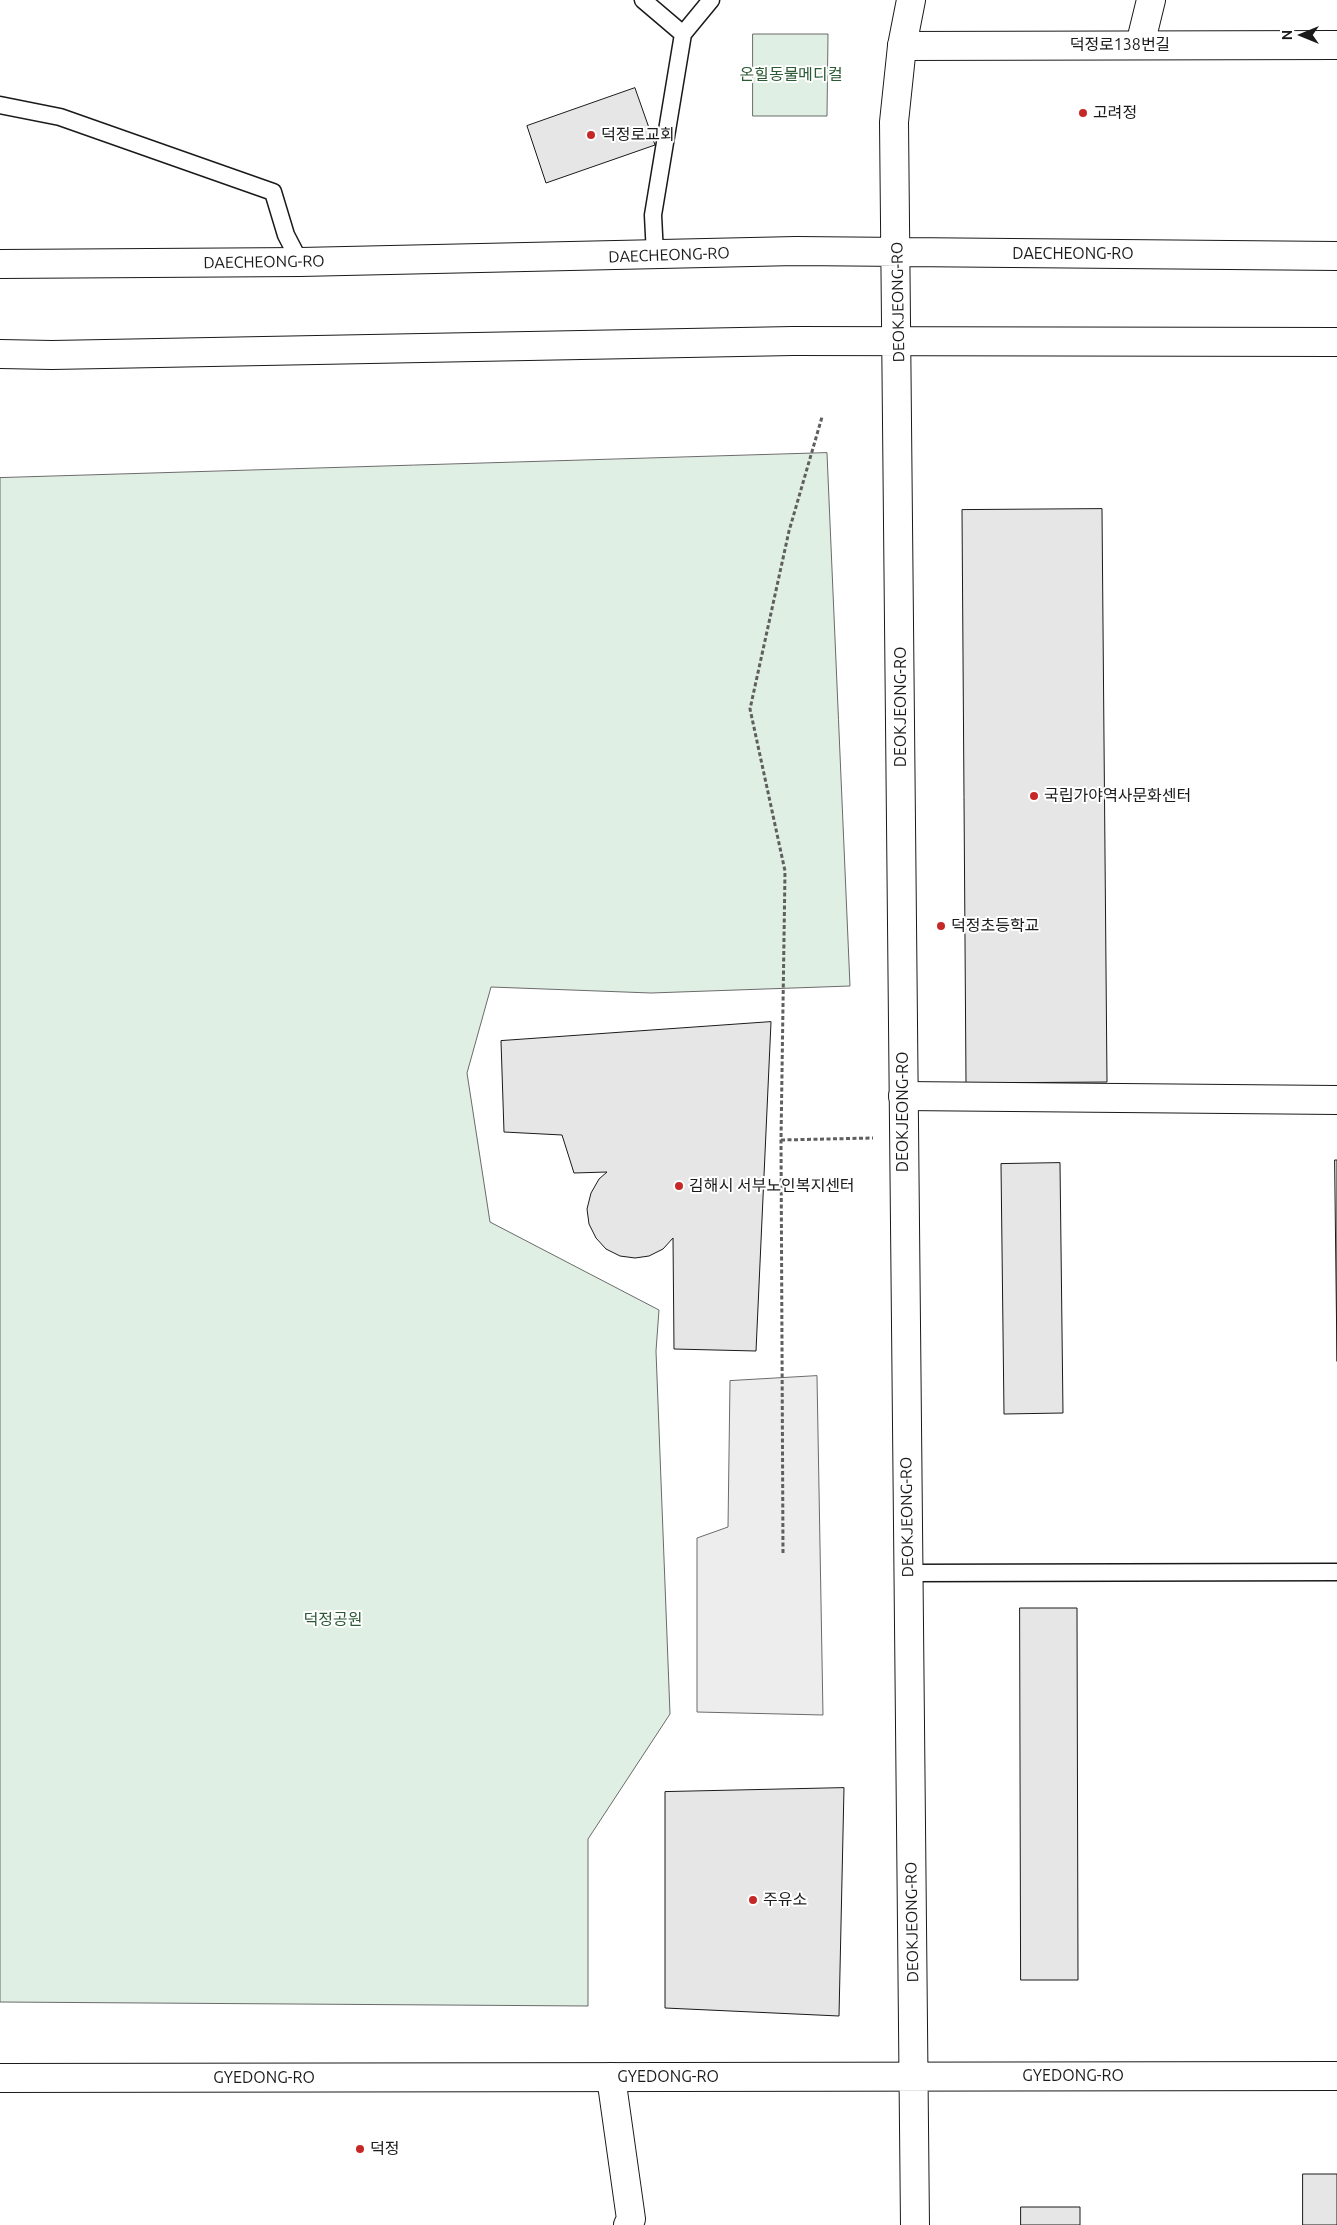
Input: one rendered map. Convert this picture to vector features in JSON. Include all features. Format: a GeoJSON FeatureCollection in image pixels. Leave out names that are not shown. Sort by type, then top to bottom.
{"type":"FeatureCollection","features":[{"type":"Feature","properties":{"kind":"street","name":"DEOKJEONG-RO"},"geometry":{"type":"LineString","coordinates":[[910,0],[902,46],[894,122],[898,341],[903,1138],[915,2225]]}},
{"type":"Feature","properties":{"kind":"street"},"geometry":{"type":"LineString","coordinates":[[1140,45],[1151,0]]}},
{"type":"Feature","properties":{"kind":"street","name":"덕정로138번길"},"geometry":{"type":"LineString","coordinates":[[902,46],[1337,45]]}},
{"type":"Feature","properties":{"kind":"street","name":"DAECHEONG-RO"},"geometry":{"type":"LineString","coordinates":[[0,264],[300,262],[796,251],[1337,256]]}},
{"type":"Feature","properties":{"kind":"street"},"geometry":{"type":"LineString","coordinates":[[0,354],[62,355],[783,341],[1337,342]]}},
{"type":"Feature","properties":{"kind":"street"},"geometry":{"type":"LineString","coordinates":[[903,1096],[1337,1100]]}},
{"type":"Feature","properties":{"kind":"street","name":"GYEDONG-RO"},"geometry":{"type":"LineString","coordinates":[[0,2078],[1337,2076]]}},
{"type":"Feature","properties":{"kind":"street"},"geometry":{"type":"LineString","coordinates":[[610,2077],[630,2219],[628,2225]]}},
{"type":"Feature","properties":{"kind":"lane"},"geometry":{"type":"LineString","coordinates":[[643,0],[683,34]]}},
{"type":"Feature","properties":{"kind":"lane"},"geometry":{"type":"LineString","coordinates":[[655,255],[654,215],[683,34],[711,0]]}},
{"type":"Feature","properties":{"kind":"lane"},"geometry":{"type":"LineString","coordinates":[[0,105],[60,117],[273,192],[286,235],[300,262]]}},
{"type":"Feature","properties":{"kind":"lane"},"geometry":{"type":"LineString","coordinates":[[908,1573],[1337,1572]]}},
{"type":"Feature","properties":{"kind":"path"},"geometry":{"type":"LineString","coordinates":[[783,1553],[781,1140],[784,871],[750,709],[789,531],[822,417]]}},
{"type":"Feature","properties":{"kind":"path"},"geometry":{"type":"LineString","coordinates":[[781,1140],[903,1138]]}},
{"type":"Feature","properties":{"kind":"green space","name":"온힐동물메디컬"},"geometry":{"type":"Polygon","coordinates":[[[753,34],[828,34],[827,116],[753,116],[753,34]]]}},
{"type":"Feature","properties":{"kind":"green space","name":"덕정공원"},"geometry":{"type":"Polygon","coordinates":[[[827,453],[850,986],[651,993],[491,987],[467,1073],[490,1222],[659,1310],[656,1351],[670,1714],[588,1839],[588,2006],[0,2002],[0,478],[827,453]]]}},
{"type":"Feature","properties":{"kind":"shaded area"},"geometry":{"type":"Polygon","coordinates":[[[817,1376],[823,1715],[697,1712],[697,1538],[728,1527],[730,1381],[817,1376]]]}},
{"type":"Feature","properties":{"kind":"building","name":"덕정로교회"},"geometry":{"type":"Polygon","coordinates":[[[635,88],[655,145],[546,183],[527,126],[635,88]]]}},
{"type":"Feature","properties":{"kind":"building","name":"국립가야역사문화센터"},"geometry":{"type":"Polygon","coordinates":[[[1102,509],[1107,1082],[966,1083],[962,510],[1102,509]]]}},
{"type":"Feature","properties":{"kind":"building","name":"김해시 서부노인복지센터"},"geometry":{"type":"Polygon","coordinates":[[[771,1022],[756,1351],[674,1349],[673,1238],[663,1249],[649,1256],[635,1258],[620,1256],[606,1249],[596,1238],[589,1224],[587,1209],[591,1193],[599,1179],[607,1172],[574,1173],[562,1135],[504,1132],[501,1041],[771,1022]]]}},
{"type":"Feature","properties":{"kind":"building"},"geometry":{"type":"Polygon","coordinates":[[[1335,1160],[1337,1160],[1337,1361],[1335,1160]]]}},
{"type":"Feature","properties":{"kind":"building"},"geometry":{"type":"Polygon","coordinates":[[[1060,1163],[1063,1413],[1004,1414],[1001,1164],[1060,1163]]]}},
{"type":"Feature","properties":{"kind":"building"},"geometry":{"type":"Polygon","coordinates":[[[1020,1608],[1077,1608],[1078,1980],[1021,1980],[1020,1608]]]}},
{"type":"Feature","properties":{"kind":"building","name":"주유소"},"geometry":{"type":"Polygon","coordinates":[[[844,1788],[839,2016],[665,2008],[665,1792],[844,1788]]]}},
{"type":"Feature","properties":{"kind":"building"},"geometry":{"type":"Polygon","coordinates":[[[1303,2174],[1337,2174],[1337,2225],[1303,2225],[1303,2174]]]}},
{"type":"Feature","properties":{"kind":"building"},"geometry":{"type":"Polygon","coordinates":[[[1021,2207],[1080,2207],[1080,2225],[1021,2225],[1021,2207]]]}},
{"type":"Feature","properties":{"kind":"place","name":"고려정"},"geometry":{"type":"Point","coordinates":[1083,113]}},
{"type":"Feature","properties":{"kind":"place","name":"덕정로교회"},"geometry":{"type":"Point","coordinates":[591,135]}},
{"type":"Feature","properties":{"kind":"place","name":"국립가야역사문화센터"},"geometry":{"type":"Point","coordinates":[1034,796]}},
{"type":"Feature","properties":{"kind":"place","name":"덕정초등학교"},"geometry":{"type":"Point","coordinates":[941,926]}},
{"type":"Feature","properties":{"kind":"place","name":"김해시 서부노인복지센터"},"geometry":{"type":"Point","coordinates":[679,1186]}},
{"type":"Feature","properties":{"kind":"place","name":"주유소"},"geometry":{"type":"Point","coordinates":[753,1900]}},
{"type":"Feature","properties":{"kind":"place","name":"덕정"},"geometry":{"type":"Point","coordinates":[360,2149]}}]}
